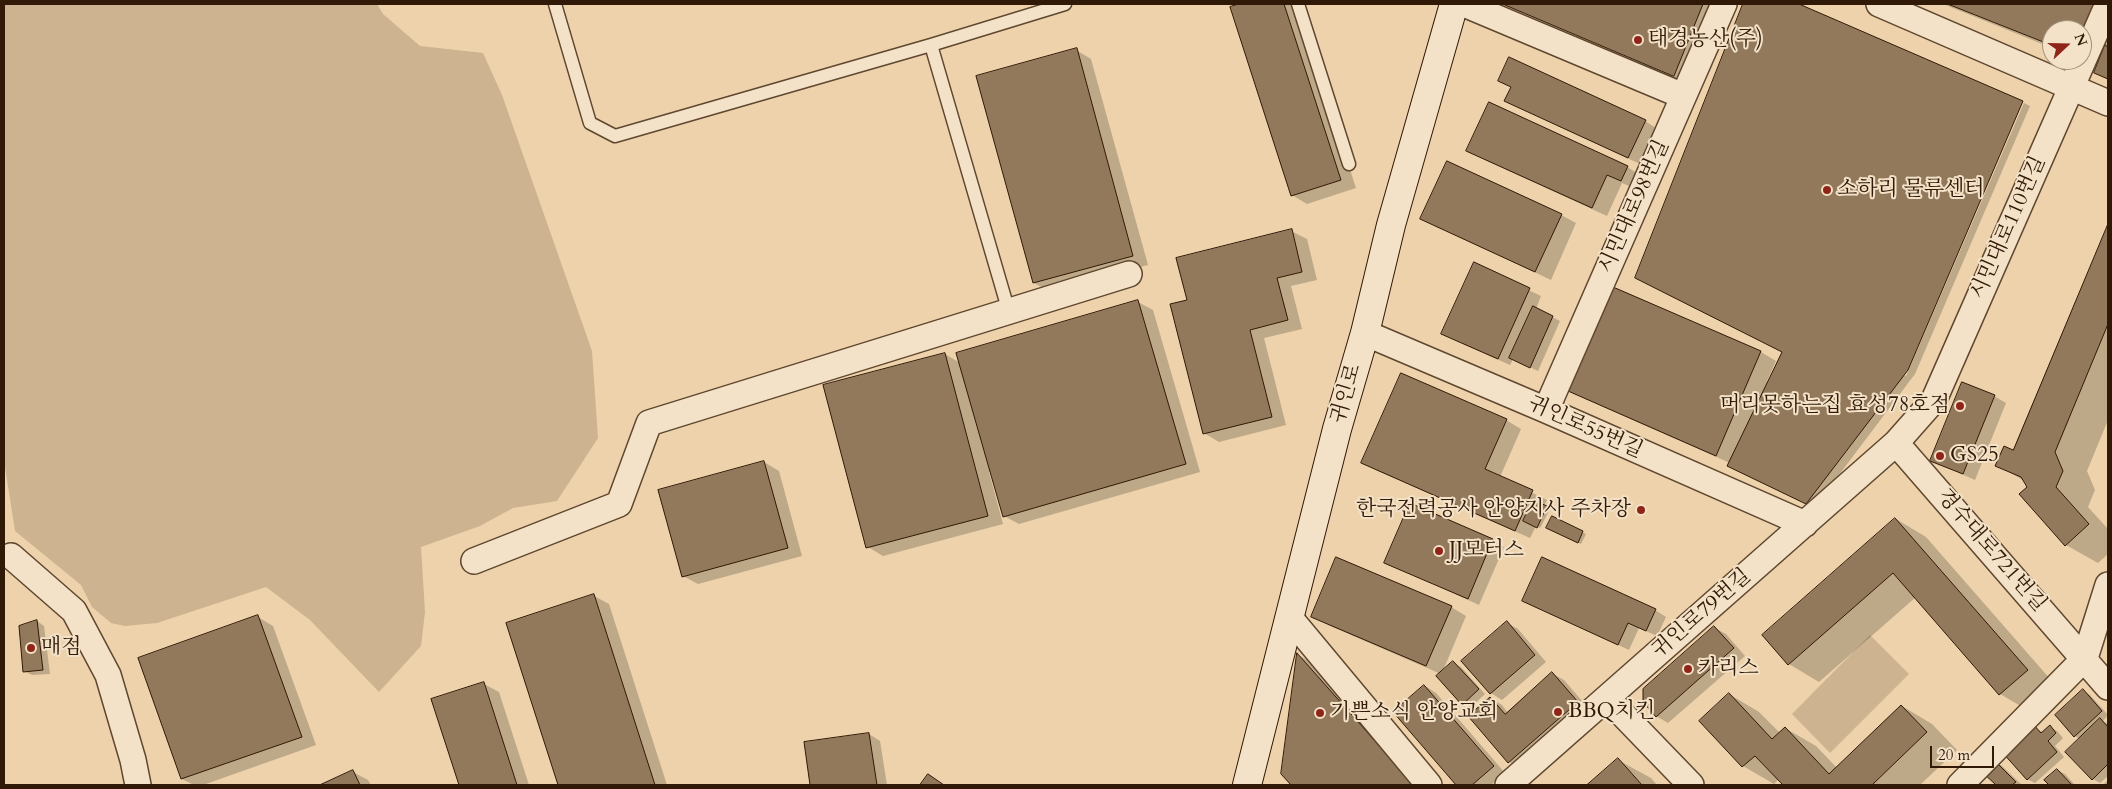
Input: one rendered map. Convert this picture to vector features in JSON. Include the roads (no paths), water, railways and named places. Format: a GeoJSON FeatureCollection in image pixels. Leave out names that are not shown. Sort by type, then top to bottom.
{"type":"FeatureCollection","features":[{"type":"Feature","properties":{"kind":"street","name":"귀인로"},"geometry":{"type":"LineString","coordinates":[[1247,785],[1391,225],[1454,4]]}},
{"type":"Feature","properties":{"kind":"street"},"geometry":{"type":"LineString","coordinates":[[1464,4],[1684,96]]}},
{"type":"Feature","properties":{"kind":"street","name":"시민대로98번길"},"geometry":{"type":"LineString","coordinates":[[1546,410],[1724,4]]}},
{"type":"Feature","properties":{"kind":"street"},"geometry":{"type":"LineString","coordinates":[[1879,4],[2108,102]]}},
{"type":"Feature","properties":{"kind":"street","name":"시민대로110번길"},"geometry":{"type":"LineString","coordinates":[[1896,443],[1934,400],[2108,4]]}},
{"type":"Feature","properties":{"kind":"street"},"geometry":{"type":"LineString","coordinates":[[474,561],[619,504],[649,423],[1130,274]]}},
{"type":"Feature","properties":{"kind":"street","name":"귀인로55번길"},"geometry":{"type":"LineString","coordinates":[[1364,334],[1546,410],[1805,524]]}},
{"type":"Feature","properties":{"kind":"street","name":"귀인로79번길"},"geometry":{"type":"LineString","coordinates":[[1508,785],[1896,443]]}},
{"type":"Feature","properties":{"kind":"street","name":"경수대로721번길"},"geometry":{"type":"LineString","coordinates":[[1896,443],[2085,658],[2108,687]]}},
{"type":"Feature","properties":{"kind":"street"},"geometry":{"type":"LineString","coordinates":[[11,556],[74,611],[108,674],[133,760],[138,785]]}},
{"type":"Feature","properties":{"kind":"street"},"geometry":{"type":"LineString","coordinates":[[1960,785],[2085,658],[2108,585]]}},
{"type":"Feature","properties":{"kind":"street"},"geometry":{"type":"LineString","coordinates":[[1290,618],[1429,785]]}},
{"type":"Feature","properties":{"kind":"street"},"geometry":{"type":"LineString","coordinates":[[1607,698],[1691,785]]}},
{"type":"Feature","properties":{"kind":"lane"},"geometry":{"type":"LineString","coordinates":[[554,4],[590,123],[615,136],[931,45],[1065,4]]}},
{"type":"Feature","properties":{"kind":"lane"},"geometry":{"type":"LineString","coordinates":[[1298,4],[1349,164]]}},
{"type":"Feature","properties":{"kind":"lane"},"geometry":{"type":"LineString","coordinates":[[931,45],[1010,312]]}},
{"type":"Feature","properties":{"kind":"place","name":"태경농산(주)"},"geometry":{"type":"Point","coordinates":[1638,40]}},
{"type":"Feature","properties":{"kind":"place","name":"소하리 물류센터"},"geometry":{"type":"Point","coordinates":[1827,190]}},
{"type":"Feature","properties":{"kind":"place","name":"머리못하는집 효성78호점"},"geometry":{"type":"Point","coordinates":[1960,406]}},
{"type":"Feature","properties":{"kind":"place","name":"GS25"},"geometry":{"type":"Point","coordinates":[1940,456]}},
{"type":"Feature","properties":{"kind":"place","name":"한국전력공사 안양지사 주차장"},"geometry":{"type":"Point","coordinates":[1641,510]}},
{"type":"Feature","properties":{"kind":"place","name":"JJ모터스"},"geometry":{"type":"Point","coordinates":[1439,551]}},
{"type":"Feature","properties":{"kind":"place","name":"매점"},"geometry":{"type":"Point","coordinates":[31,648]}},
{"type":"Feature","properties":{"kind":"place","name":"카리스"},"geometry":{"type":"Point","coordinates":[1688,669]}},
{"type":"Feature","properties":{"kind":"place","name":"BBQ치킨"},"geometry":{"type":"Point","coordinates":[1558,712]}},
{"type":"Feature","properties":{"kind":"place","name":"기쁜소식 안양교회"},"geometry":{"type":"Point","coordinates":[1320,713]}}]}
